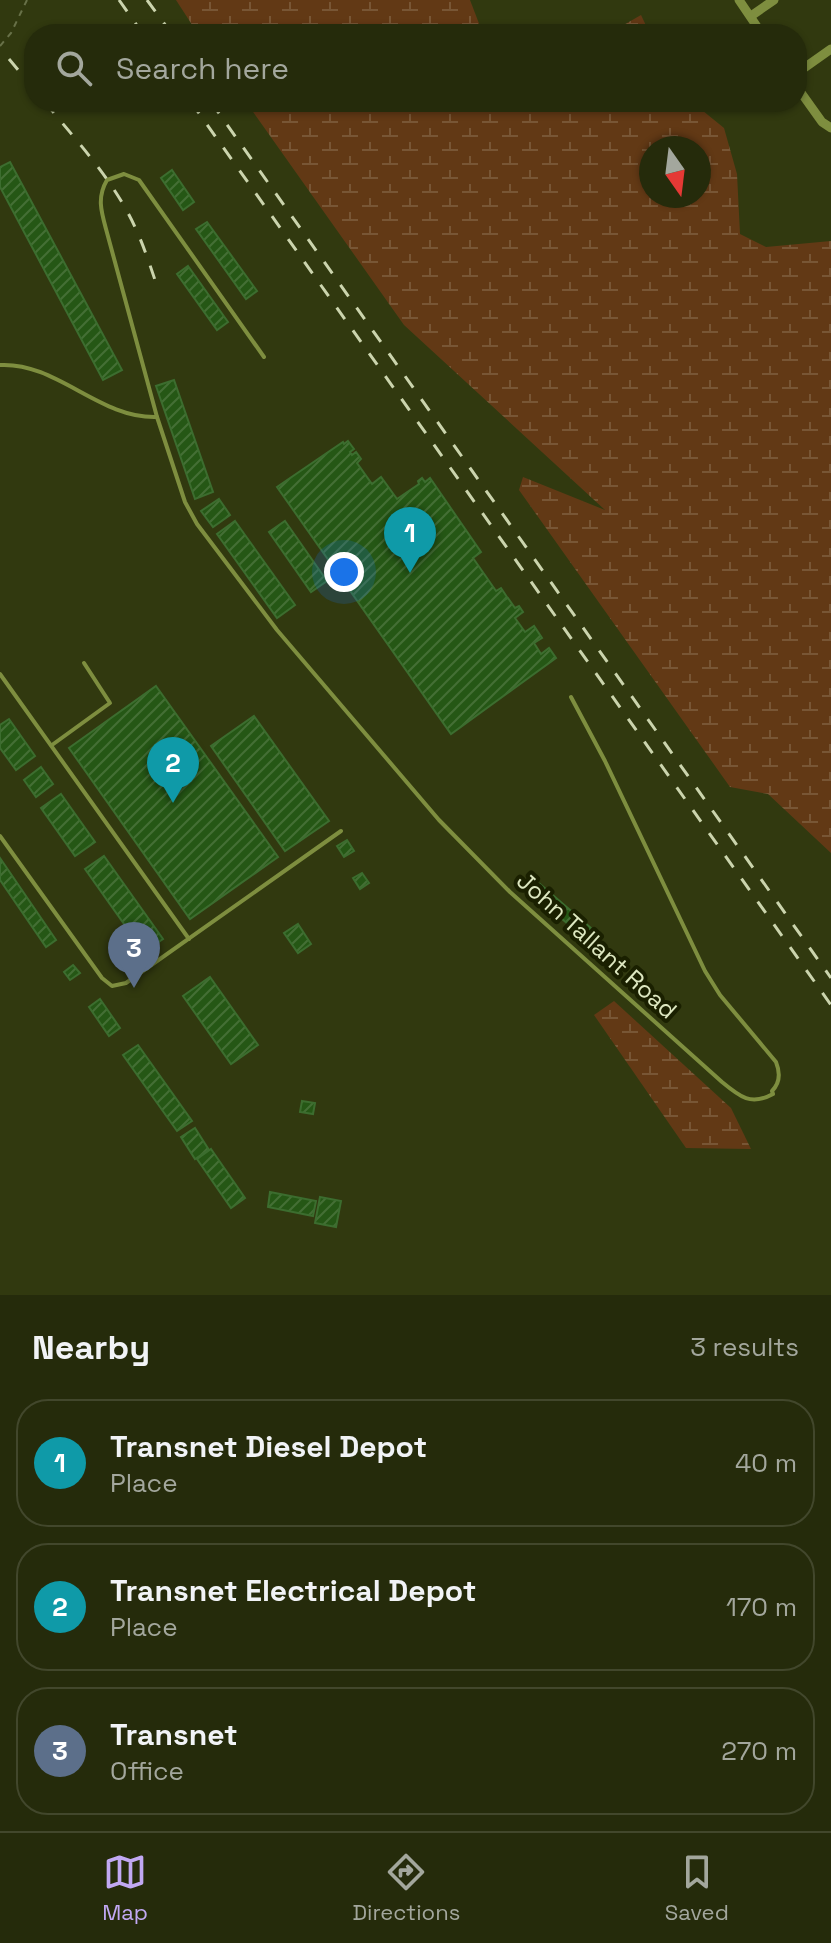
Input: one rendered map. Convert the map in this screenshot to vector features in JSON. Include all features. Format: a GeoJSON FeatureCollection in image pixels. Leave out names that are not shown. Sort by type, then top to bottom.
{"type":"FeatureCollection","features":[{"type":"Feature","properties":{"kind":"street"},"geometry":{"type":"LineString","coordinates":[[739,0],[756,24]]}},
{"type":"Feature","properties":{"kind":"street"},"geometry":{"type":"LineString","coordinates":[[751,16],[774,0]]}},
{"type":"Feature","properties":{"kind":"street"},"geometry":{"type":"LineString","coordinates":[[807,66],[831,49]]}},
{"type":"Feature","properties":{"kind":"street"},"geometry":{"type":"LineString","coordinates":[[807,101],[822,122],[831,128]]}},
{"type":"Feature","properties":{"kind":"lane","name":"John Tallant Road"},"geometry":{"type":"LineString","coordinates":[[264,357],[148,190],[139,180],[126,174],[111,178],[101,192],[102,214],[157,417],[185,502],[197,524],[277,630],[439,820],[510,892],[709,1071],[740,1097],[764,1100],[773,1094],[776,1087],[780,1071],[776,1062],[720,995],[705,971],[605,761],[571,697]]}},
{"type":"Feature","properties":{"kind":"lane"},"geometry":{"type":"LineString","coordinates":[[0,365],[28,368],[125,414],[157,417]]}},
{"type":"Feature","properties":{"kind":"lane"},"geometry":{"type":"LineString","coordinates":[[52,745],[110,703],[84,663]]}},
{"type":"Feature","properties":{"kind":"lane"},"geometry":{"type":"LineString","coordinates":[[0,674],[189,939]]}},
{"type":"Feature","properties":{"kind":"lane"},"geometry":{"type":"LineString","coordinates":[[0,836],[108,985],[126,983],[341,831]]}},
{"type":"Feature","properties":{"kind":"path"},"geometry":{"type":"LineString","coordinates":[[0,46],[11,33],[27,0]]}},
{"type":"Feature","properties":{"kind":"green space"},"geometry":{"type":"Polygon","coordinates":[[[176,0],[470,0],[479,24],[192,24],[176,0]]]}},
{"type":"Feature","properties":{"kind":"green space"},"geometry":{"type":"Polygon","coordinates":[[[641,15],[645,24],[625,24],[641,15]]]}},
{"type":"Feature","properties":{"kind":"green space"},"geometry":{"type":"Polygon","coordinates":[[[253,112],[704,112],[724,128],[737,174],[740,234],[766,247],[831,241],[831,853],[768,794],[730,787],[519,490],[523,477],[605,510],[404,325],[253,112]]]}},
{"type":"Feature","properties":{"kind":"green space"},"geometry":{"type":"Polygon","coordinates":[[[614,1001],[731,1108],[751,1149],[686,1148],[594,1015],[614,1001]]]}},
{"type":"Feature","properties":{"kind":"building"},"geometry":{"type":"Polygon","coordinates":[[[10,162],[122,370],[103,380],[0,187],[0,167],[10,162]]]}},
{"type":"Feature","properties":{"kind":"building"},"geometry":{"type":"Polygon","coordinates":[[[172,170],[194,202],[183,210],[161,178],[172,170]]]}},
{"type":"Feature","properties":{"kind":"building"},"geometry":{"type":"Polygon","coordinates":[[[207,222],[257,291],[246,299],[196,229],[207,222]]]}},
{"type":"Feature","properties":{"kind":"building"},"geometry":{"type":"Polygon","coordinates":[[[188,266],[228,322],[217,330],[177,274],[188,266]]]}},
{"type":"Feature","properties":{"kind":"building"},"geometry":{"type":"Polygon","coordinates":[[[174,380],[213,492],[195,499],[156,386],[174,380]]]}},
{"type":"Feature","properties":{"kind":"building"},"geometry":{"type":"Polygon","coordinates":[[[348,441],[354,449],[350,452],[352,455],[356,452],[361,459],[357,463],[372,484],[381,477],[397,499],[419,484],[422,478],[425,482],[430,478],[481,552],[473,558],[496,591],[501,588],[507,597],[503,601],[508,598],[515,608],[519,606],[523,612],[515,618],[525,632],[534,626],[542,638],[534,643],[541,654],[549,648],[556,658],[451,734],[277,487],[348,441]]]}},
{"type":"Feature","properties":{"kind":"building"},"geometry":{"type":"Polygon","coordinates":[[[219,499],[230,515],[213,527],[201,511],[219,499]]]}},
{"type":"Feature","properties":{"kind":"building"},"geometry":{"type":"Polygon","coordinates":[[[235,521],[295,605],[277,618],[217,534],[235,521]]]}},
{"type":"Feature","properties":{"kind":"building"},"geometry":{"type":"Polygon","coordinates":[[[285,521],[327,581],[311,592],[269,532],[285,521]]]}},
{"type":"Feature","properties":{"kind":"building"},"geometry":{"type":"Polygon","coordinates":[[[156,686],[278,857],[190,919],[69,748],[156,686]]]}},
{"type":"Feature","properties":{"kind":"building"},"geometry":{"type":"Polygon","coordinates":[[[254,716],[329,821],[285,851],[211,746],[254,716]]]}},
{"type":"Feature","properties":{"kind":"building"},"geometry":{"type":"Polygon","coordinates":[[[9,719],[35,756],[16,770],[0,748],[0,725],[9,719]]]}},
{"type":"Feature","properties":{"kind":"building"},"geometry":{"type":"Polygon","coordinates":[[[41,767],[53,784],[36,797],[24,780],[41,767]]]}},
{"type":"Feature","properties":{"kind":"building"},"geometry":{"type":"Polygon","coordinates":[[[61,794],[95,842],[75,856],[41,808],[61,794]]]}},
{"type":"Feature","properties":{"kind":"building"},"geometry":{"type":"Polygon","coordinates":[[[347,840],[354,851],[344,857],[337,846],[347,840]]]}},
{"type":"Feature","properties":{"kind":"building"},"geometry":{"type":"Polygon","coordinates":[[[104,856],[163,939],[144,952],[85,869],[104,856]]]}},
{"type":"Feature","properties":{"kind":"building"},"geometry":{"type":"Polygon","coordinates":[[[0,858],[56,940],[46,947],[0,880],[0,858]]]}},
{"type":"Feature","properties":{"kind":"building"},"geometry":{"type":"Polygon","coordinates":[[[362,873],[369,883],[360,889],[353,878],[362,873]]]}},
{"type":"Feature","properties":{"kind":"building"},"geometry":{"type":"Polygon","coordinates":[[[540,884],[591,928],[583,937],[532,893],[540,884]]]}},
{"type":"Feature","properties":{"kind":"building"},"geometry":{"type":"Polygon","coordinates":[[[298,924],[311,944],[298,953],[284,933],[298,924]]]}},
{"type":"Feature","properties":{"kind":"building"},"geometry":{"type":"Polygon","coordinates":[[[73,965],[80,973],[70,980],[64,972],[73,965]]]}},
{"type":"Feature","properties":{"kind":"building"},"geometry":{"type":"Polygon","coordinates":[[[210,977],[258,1045],[231,1064],[183,996],[210,977]]]}},
{"type":"Feature","properties":{"kind":"building"},"geometry":{"type":"Polygon","coordinates":[[[100,999],[120,1028],[109,1036],[89,1007],[100,999]]]}},
{"type":"Feature","properties":{"kind":"building"},"geometry":{"type":"Polygon","coordinates":[[[138,1045],[192,1121],[177,1131],[123,1055],[138,1045]]]}},
{"type":"Feature","properties":{"kind":"building"},"geometry":{"type":"Polygon","coordinates":[[[302,1101],[315,1103],[313,1114],[300,1112],[302,1101]]]}},
{"type":"Feature","properties":{"kind":"building"},"geometry":{"type":"Polygon","coordinates":[[[195,1128],[209,1150],[195,1159],[181,1137],[195,1128]]]}},
{"type":"Feature","properties":{"kind":"building"},"geometry":{"type":"Polygon","coordinates":[[[211,1149],[245,1198],[231,1208],[197,1159],[211,1149]]]}},
{"type":"Feature","properties":{"kind":"building"},"geometry":{"type":"Polygon","coordinates":[[[270,1192],[316,1201],[313,1216],[268,1207],[270,1192]]]}},
{"type":"Feature","properties":{"kind":"building"},"geometry":{"type":"Polygon","coordinates":[[[320,1197],[341,1201],[336,1227],[315,1223],[320,1197]]]}},
{"type":"Feature","properties":{"kind":"railway"},"geometry":{"type":"LineString","coordinates":[[119,0],[136,24]]}},
{"type":"Feature","properties":{"kind":"railway"},"geometry":{"type":"LineString","coordinates":[[147,0],[165,24]]}},
{"type":"Feature","properties":{"kind":"railway"},"geometry":{"type":"LineString","coordinates":[[9,59],[24,77]]}},
{"type":"Feature","properties":{"kind":"railway"},"geometry":{"type":"LineString","coordinates":[[53,112],[110,183],[136,230],[156,283]]}},
{"type":"Feature","properties":{"kind":"railway"},"geometry":{"type":"LineString","coordinates":[[198,112],[831,1005]]}},
{"type":"Feature","properties":{"kind":"railway"},"geometry":{"type":"LineString","coordinates":[[218,112],[831,978]]}},
{"type":"Feature","properties":{"kind":"place","name":"Transnet Diesel Depot"},"geometry":{"type":"Point","coordinates":[410,573]}},
{"type":"Feature","properties":{"kind":"place","name":"Transnet Electrical Depot"},"geometry":{"type":"Point","coordinates":[173,803]}},
{"type":"Feature","properties":{"kind":"place","name":"Transnet"},"geometry":{"type":"Point","coordinates":[134,988]}}]}
